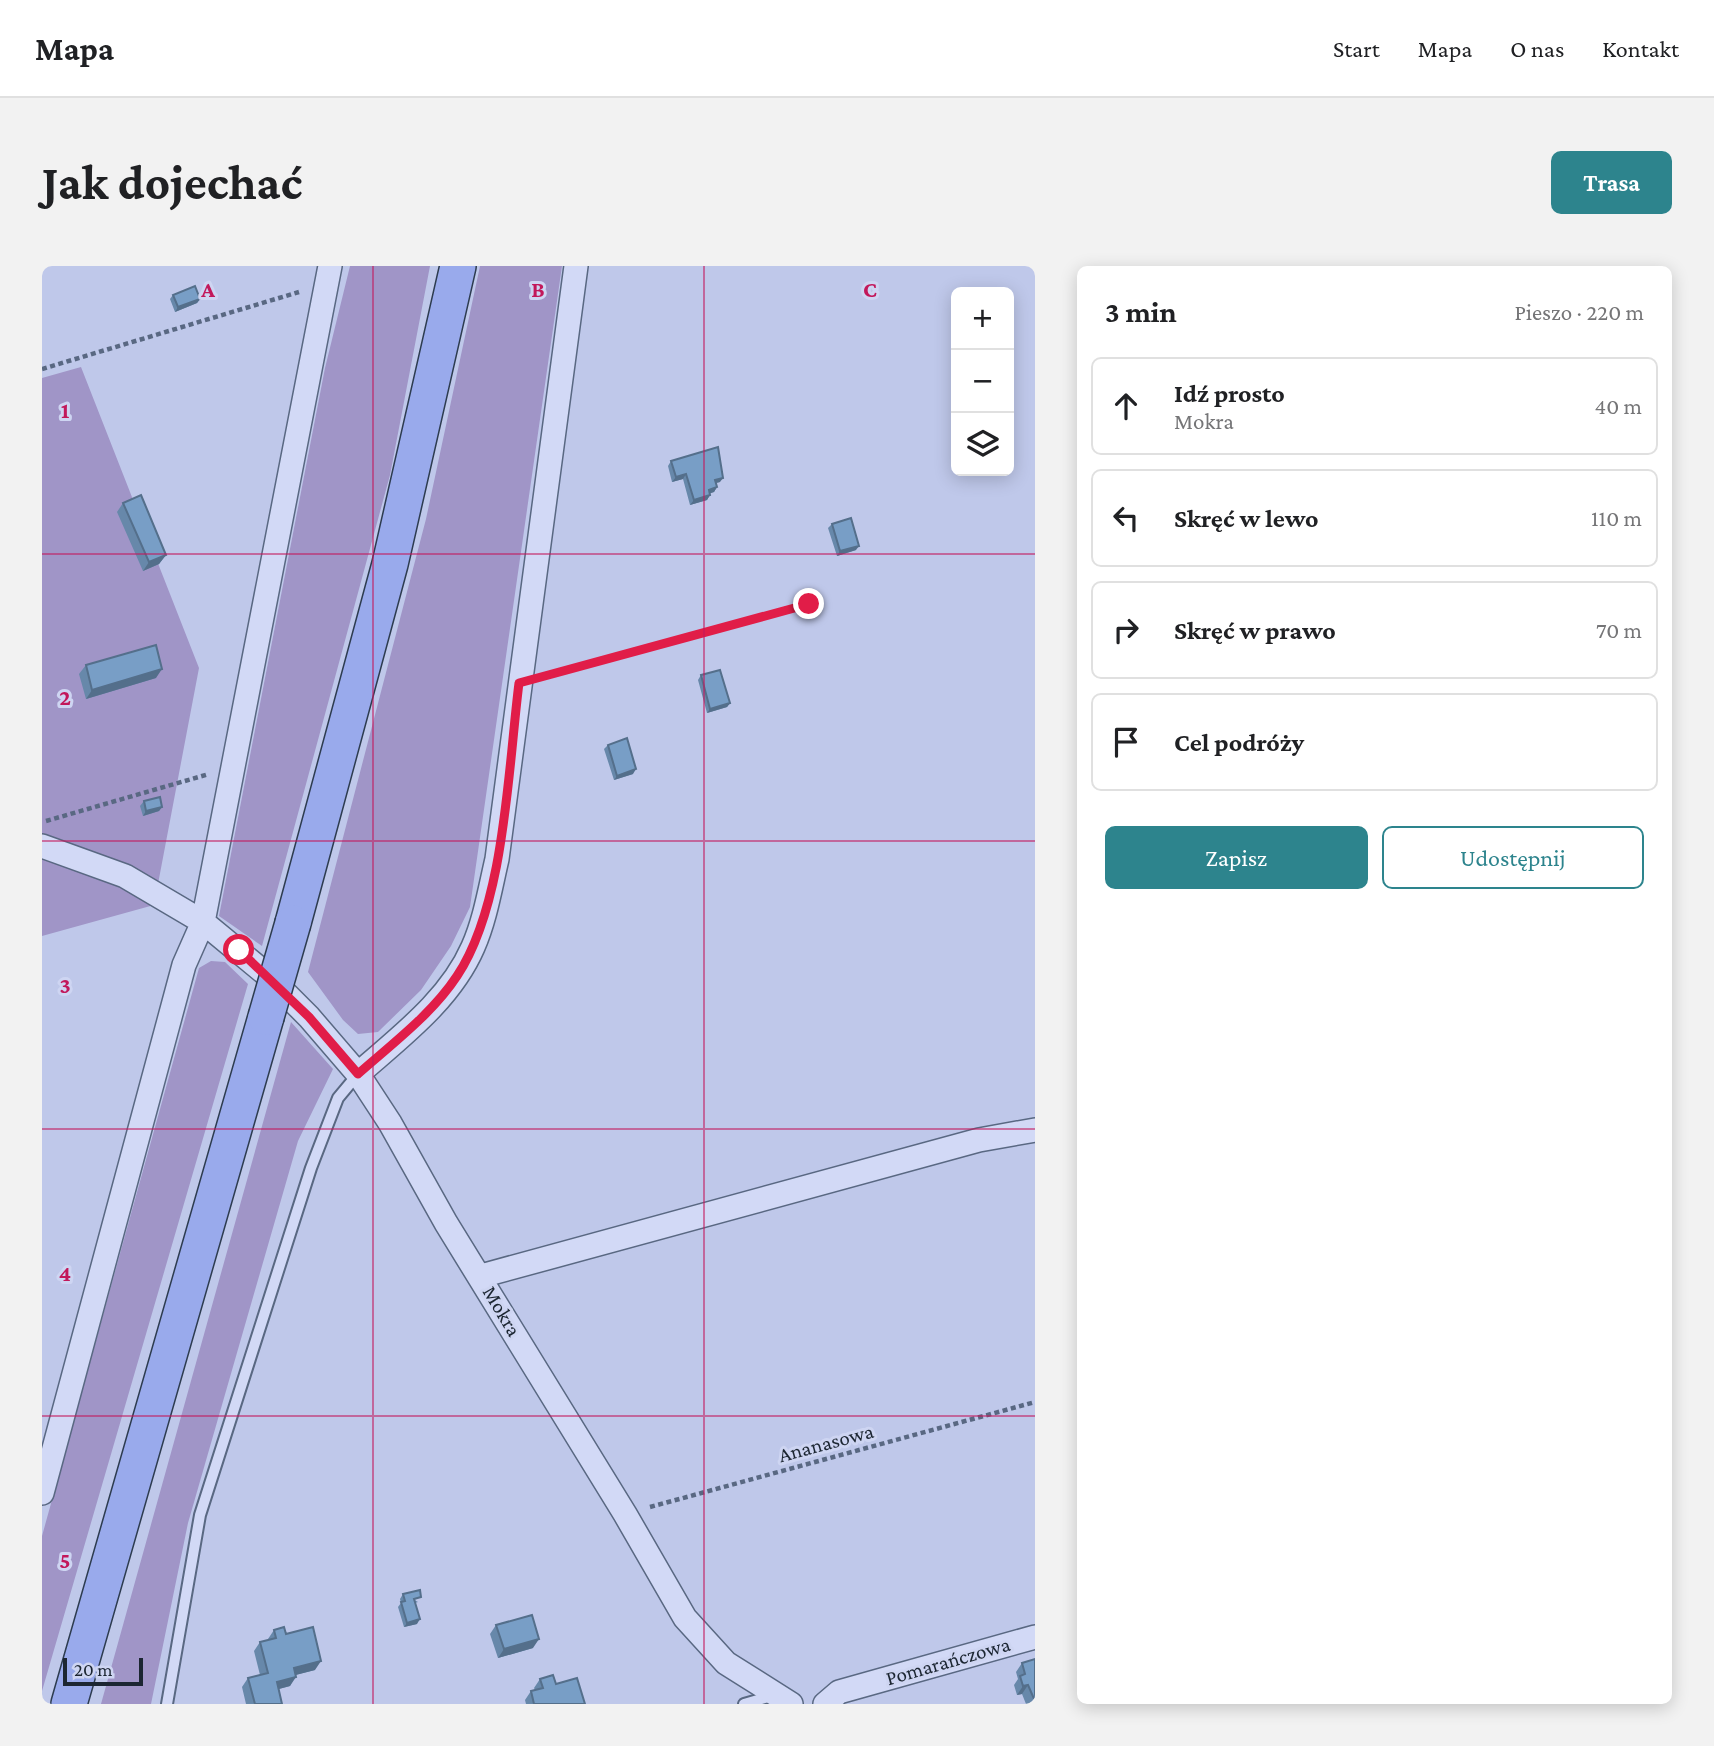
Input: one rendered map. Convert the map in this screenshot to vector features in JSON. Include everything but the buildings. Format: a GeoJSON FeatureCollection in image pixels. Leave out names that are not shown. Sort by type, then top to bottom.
{"type":"FeatureCollection","features":[{"type":"Feature","properties":{"kind":"main road"},"geometry":{"type":"LineString","coordinates":[[69,1704],[293,923],[390,564],[458,266]]}},
{"type":"Feature","properties":{"kind":"street"},"geometry":{"type":"LineString","coordinates":[[358,1074],[442,996],[473,947],[497,859],[576,266]]}},
{"type":"Feature","properties":{"kind":"street"},"geometry":{"type":"LineString","coordinates":[[42,1493],[184,965],[203,922],[328,275]]}},
{"type":"Feature","properties":{"kind":"street","name":"Mokra"},"geometry":{"type":"LineString","coordinates":[[42,846],[125,876],[203,922],[266,974],[309,1017],[358,1074],[625,1514],[685,1618],[726,1663],[783,1700]]}},
{"type":"Feature","properties":{"kind":"street"},"geometry":{"type":"LineString","coordinates":[[481,1276],[979,1140],[1035,1130]]}},
{"type":"Feature","properties":{"kind":"street","name":"Pomarańczowa"},"geometry":{"type":"LineString","coordinates":[[825,1704],[839,1692],[1035,1637]]}},
{"type":"Feature","properties":{"kind":"lane"},"geometry":{"type":"LineString","coordinates":[[167,1704],[201,1515],[311,1168],[338,1098],[358,1074]]}},
{"type":"Feature","properties":{"kind":"lane"},"geometry":{"type":"LineString","coordinates":[[744,1704],[783,1700]]}},
{"type":"Feature","properties":{"kind":"path"},"geometry":{"type":"LineString","coordinates":[[42,369],[328,275]]}},
{"type":"Feature","properties":{"kind":"path"},"geometry":{"type":"LineString","coordinates":[[519,683],[809,604]]}},
{"type":"Feature","properties":{"kind":"path"},"geometry":{"type":"LineString","coordinates":[[42,822],[233,767]]}},
{"type":"Feature","properties":{"kind":"path","name":"Ananasowa"},"geometry":{"type":"LineString","coordinates":[[625,1514],[1035,1402]]}},
{"type":"Feature","properties":{"kind":"shaded area"},"geometry":{"type":"Polygon","coordinates":[[[350,266],[430,266],[390,475],[262,946],[219,916],[325,368],[350,266]]]}},
{"type":"Feature","properties":{"kind":"shaded area"},"geometry":{"type":"Polygon","coordinates":[[[480,266],[562,266],[470,907],[451,946],[421,990],[378,1032],[358,1034],[343,1020],[308,972],[426,519],[480,266]]]}},
{"type":"Feature","properties":{"kind":"shaded area"},"geometry":{"type":"Polygon","coordinates":[[[81,367],[199,668],[154,905],[42,936],[42,378],[81,367]]]}},
{"type":"Feature","properties":{"kind":"shaded area"},"geometry":{"type":"Polygon","coordinates":[[[211,961],[225,962],[248,984],[42,1691],[42,1536],[199,968],[211,961]]]}},
{"type":"Feature","properties":{"kind":"shaded area"},"geometry":{"type":"Polygon","coordinates":[[[291,1022],[333,1069],[298,1141],[188,1523],[151,1704],[101,1704],[291,1022]]]}},
{"type":"Feature","properties":{"kind":"route"},"geometry":{"type":"LineString","coordinates":[[239,950],[309,1017],[358,1074],[442,996],[458,976],[473,947],[484,915],[497,859],[519,683],[809,604]]}}]}
